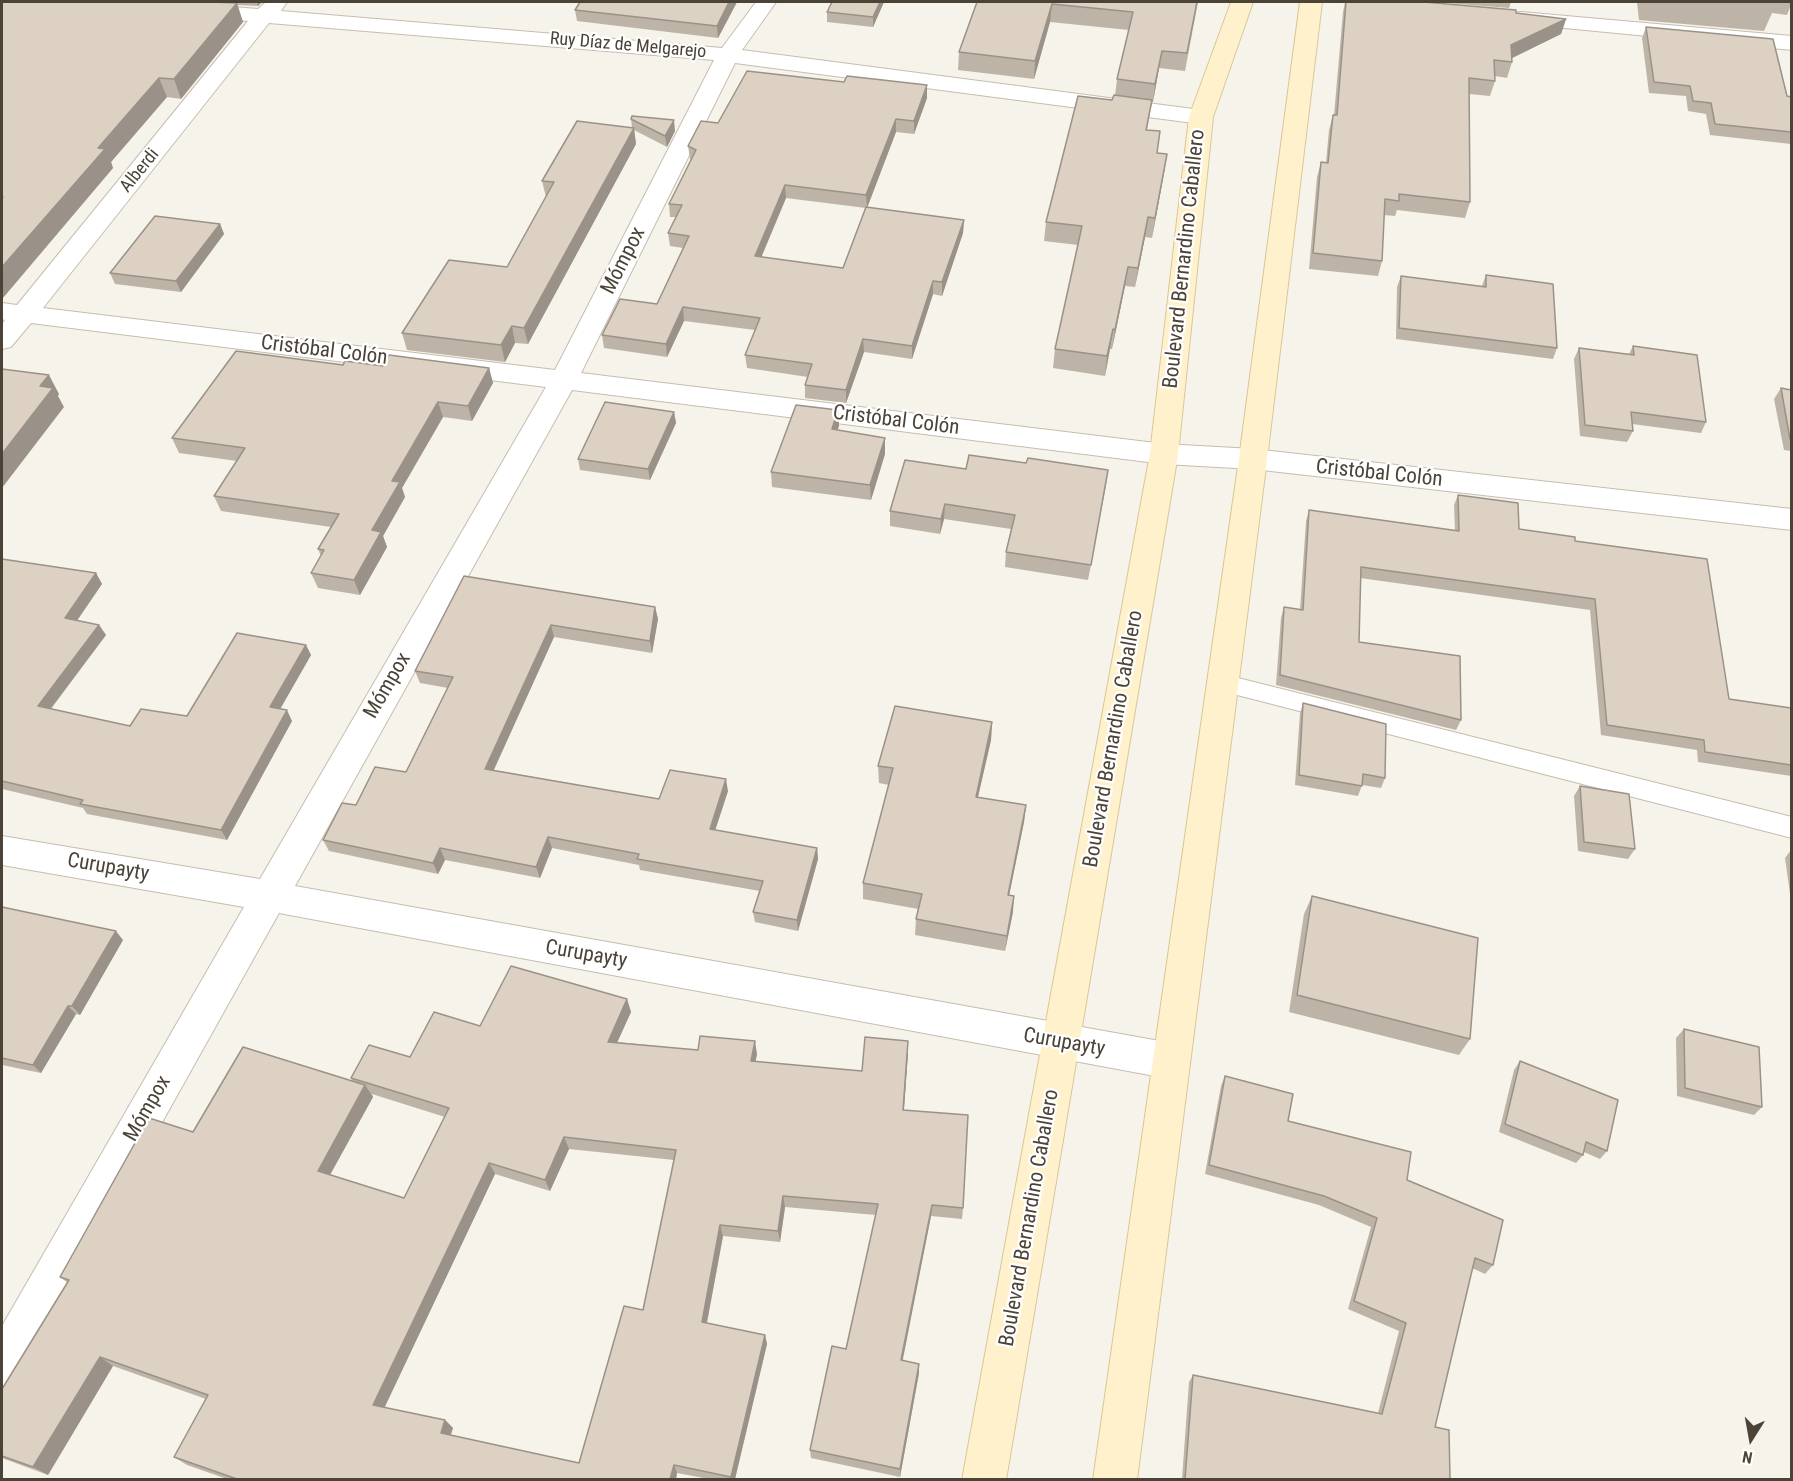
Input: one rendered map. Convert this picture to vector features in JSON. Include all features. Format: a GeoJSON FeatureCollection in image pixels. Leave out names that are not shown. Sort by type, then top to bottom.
{"type":"FeatureCollection","features":[{"type":"Feature","properties":{"kind":"main road","name":"Boulevard Bernardino Caballero"},"geometry":{"type":"LineString","coordinates":[[984,1479],[1164,454],[1201,117],[1242,2]]}},
{"type":"Feature","properties":{"kind":"main road"},"geometry":{"type":"LineString","coordinates":[[1115,1479],[1253,459],[1311,2]]}},
{"type":"Feature","properties":{"kind":"street","name":"Mómpox"},"geometry":{"type":"LineString","coordinates":[[2,1367],[563,381],[728,55],[766,2]]}},
{"type":"Feature","properties":{"kind":"street","name":"Ruy Díaz de Melgarejo"},"geometry":{"type":"LineString","coordinates":[[170,9],[271,8],[728,55],[1201,117]]}},
{"type":"Feature","properties":{"kind":"street","name":"Alberdi"},"geometry":{"type":"LineString","coordinates":[[2,341],[13,313],[271,8]]}},
{"type":"Feature","properties":{"kind":"street"},"geometry":{"type":"LineString","coordinates":[[1495,15],[1791,43]]}},
{"type":"Feature","properties":{"kind":"street","name":"Cristóbal Colón"},"geometry":{"type":"LineString","coordinates":[[13,313],[1164,454],[1253,459],[1791,520]]}},
{"type":"Feature","properties":{"kind":"street","name":"Curupayty"},"geometry":{"type":"LineString","coordinates":[[2,850],[268,896],[1171,1061]]}},
{"type":"Feature","properties":{"kind":"lane"},"geometry":{"type":"LineString","coordinates":[[1222,683],[1791,828]]}},
{"type":"Feature","properties":{"kind":"building"},"geometry":{"type":"Polygon","coordinates":[[[2,2],[237,3],[174,79],[159,78],[98,148],[105,149],[2,267],[3,197],[2,2]]]}},
{"type":"Feature","properties":{"kind":"building"},"geometry":{"type":"Polygon","coordinates":[[[580,2],[729,2],[717,26],[575,10],[580,2]]]}},
{"type":"Feature","properties":{"kind":"building"},"geometry":{"type":"Polygon","coordinates":[[[832,2],[880,2],[873,17],[827,12],[832,2]]]}},
{"type":"Feature","properties":{"kind":"building"},"geometry":{"type":"Polygon","coordinates":[[[977,2],[1197,2],[1187,53],[1162,51],[1155,84],[1117,79],[1133,12],[1052,4],[1035,61],[959,52],[977,2]]]}},
{"type":"Feature","properties":{"kind":"building"},"geometry":{"type":"Polygon","coordinates":[[[1346,2],[1424,2],[1516,10],[1516,13],[1566,19],[1511,45],[1512,62],[1494,60],[1495,81],[1469,78],[1470,202],[1399,194],[1399,201],[1385,199],[1382,261],[1313,253],[1321,162],[1328,163],[1333,115],[1337,115],[1346,2]]]}},
{"type":"Feature","properties":{"kind":"building"},"geometry":{"type":"Polygon","coordinates":[[[1646,27],[1773,39],[1787,96],[1791,97],[1791,132],[1715,124],[1711,103],[1693,101],[1690,86],[1654,82],[1646,27]]]}},
{"type":"Feature","properties":{"kind":"building"},"geometry":{"type":"Polygon","coordinates":[[[747,71],[844,82],[847,76],[927,85],[914,121],[896,119],[866,195],[785,185],[755,256],[843,268],[866,207],[964,220],[942,282],[933,281],[912,346],[863,339],[846,390],[805,385],[812,364],[745,355],[760,318],[683,307],[666,344],[602,335],[620,299],[657,304],[689,236],[668,233],[682,205],[669,204],[696,150],[688,146],[701,121],[718,123],[747,71]]]}},
{"type":"Feature","properties":{"kind":"building"},"geometry":{"type":"Polygon","coordinates":[[[1114,95],[1152,100],[1146,130],[1160,131],[1157,153],[1167,154],[1155,218],[1148,217],[1138,268],[1128,267],[1115,330],[1113,329],[1107,356],[1055,349],[1082,226],[1046,222],[1078,96],[1112,100],[1114,95]]]}},
{"type":"Feature","properties":{"kind":"building"},"geometry":{"type":"Polygon","coordinates":[[[632,116],[674,120],[665,136],[631,119],[632,116]]]}},
{"type":"Feature","properties":{"kind":"building"},"geometry":{"type":"Polygon","coordinates":[[[577,121],[634,128],[524,328],[512,326],[501,345],[402,333],[449,260],[507,267],[554,182],[542,181],[577,121]]]}},
{"type":"Feature","properties":{"kind":"building"},"geometry":{"type":"Polygon","coordinates":[[[155,216],[220,224],[176,281],[110,273],[155,216]]]}},
{"type":"Feature","properties":{"kind":"building"},"geometry":{"type":"Polygon","coordinates":[[[1486,275],[1553,284],[1557,348],[1399,328],[1401,276],[1486,287],[1486,275]]]}},
{"type":"Feature","properties":{"kind":"building"},"geometry":{"type":"Polygon","coordinates":[[[1633,346],[1697,355],[1706,422],[1631,412],[1633,431],[1585,425],[1579,348],[1634,355],[1633,346]]]}},
{"type":"Feature","properties":{"kind":"building"},"geometry":{"type":"Polygon","coordinates":[[[236,351],[343,365],[345,361],[383,366],[389,355],[489,368],[468,406],[438,402],[392,481],[400,482],[372,530],[381,532],[354,580],[311,573],[324,550],[318,549],[339,514],[214,496],[245,448],[172,438],[236,351]]]}},
{"type":"Feature","properties":{"kind":"building"},"geometry":{"type":"Polygon","coordinates":[[[2,369],[49,375],[40,386],[53,388],[2,454],[2,369]]]}},
{"type":"Feature","properties":{"kind":"building"},"geometry":{"type":"Polygon","coordinates":[[[1781,388],[1791,390],[1791,439],[1790,439],[1781,388]]]}},
{"type":"Feature","properties":{"kind":"building"},"geometry":{"type":"Polygon","coordinates":[[[605,402],[674,412],[648,469],[578,459],[605,402]]]}},
{"type":"Feature","properties":{"kind":"building"},"geometry":{"type":"Polygon","coordinates":[[[796,405],[838,410],[832,429],[885,438],[870,485],[771,472],[796,405]]]}},
{"type":"Feature","properties":{"kind":"building"},"geometry":{"type":"Polygon","coordinates":[[[969,455],[1026,463],[1028,458],[1108,470],[1091,565],[1006,552],[1015,515],[945,504],[941,519],[890,511],[905,460],[966,469],[969,455]]]}},
{"type":"Feature","properties":{"kind":"building"},"geometry":{"type":"Polygon","coordinates":[[[1458,495],[1518,503],[1519,529],[1575,537],[1575,541],[1707,559],[1729,699],[1791,708],[1791,765],[1705,752],[1704,740],[1607,725],[1595,599],[1361,567],[1359,642],[1460,656],[1461,720],[1280,675],[1284,607],[1303,610],[1309,510],[1459,531],[1458,495]]]}},
{"type":"Feature","properties":{"kind":"building"},"geometry":{"type":"Polygon","coordinates":[[[2,559],[96,573],[65,618],[99,625],[38,706],[130,726],[141,709],[187,716],[237,633],[306,645],[270,707],[287,710],[221,830],[80,804],[83,800],[2,781],[2,559]]]}},
{"type":"Feature","properties":{"kind":"building"},"geometry":{"type":"Polygon","coordinates":[[[464,576],[655,607],[650,641],[551,625],[485,769],[659,799],[670,770],[726,779],[710,829],[817,848],[797,920],[753,912],[763,881],[637,859],[639,854],[548,837],[536,867],[440,848],[433,863],[323,840],[342,803],[356,805],[375,767],[406,772],[453,677],[415,671],[464,576]]]}},
{"type":"Feature","properties":{"kind":"building"},"geometry":{"type":"Polygon","coordinates":[[[1303,703],[1386,724],[1385,778],[1363,774],[1362,786],[1299,775],[1303,703]]]}},
{"type":"Feature","properties":{"kind":"building"},"geometry":{"type":"Polygon","coordinates":[[[895,706],[992,722],[976,797],[1026,805],[1008,895],[1014,896],[1007,936],[916,919],[922,894],[863,883],[893,768],[878,766],[895,706]]]}},
{"type":"Feature","properties":{"kind":"building"},"geometry":{"type":"Polygon","coordinates":[[[1580,786],[1629,794],[1635,849],[1584,842],[1580,786]]]}},
{"type":"Feature","properties":{"kind":"building"},"geometry":{"type":"Polygon","coordinates":[[[1312,896],[1478,938],[1470,1039],[1297,995],[1312,896]]]}},
{"type":"Feature","properties":{"kind":"building"},"geometry":{"type":"Polygon","coordinates":[[[2,907],[116,931],[72,1006],[68,1006],[33,1065],[2,1058],[2,907]]]}},
{"type":"Feature","properties":{"kind":"building"},"geometry":{"type":"Polygon","coordinates":[[[511,966],[627,999],[608,1042],[698,1050],[700,1036],[755,1041],[751,1061],[862,1071],[865,1037],[908,1041],[903,1110],[968,1115],[963,1208],[932,1205],[901,1360],[919,1364],[900,1469],[810,1450],[832,1346],[846,1349],[878,1204],[783,1196],[778,1231],[720,1225],[702,1322],[765,1335],[731,1477],[674,1465],[670,1479],[237,1479],[174,1457],[208,1395],[100,1357],[33,1467],[2,1456],[2,1389],[69,1280],[60,1277],[149,1118],[193,1132],[243,1047],[365,1085],[318,1171],[404,1198],[449,1108],[351,1078],[369,1045],[410,1057],[434,1012],[480,1026],[511,966]],[[564,1137],[545,1180],[489,1163],[373,1405],[445,1420],[441,1433],[579,1463],[624,1306],[643,1310],[676,1150],[564,1137]]]}},
{"type":"Feature","properties":{"kind":"building"},"geometry":{"type":"Polygon","coordinates":[[[1684,1029],[1759,1047],[1762,1107],[1685,1088],[1684,1029]]]}},
{"type":"Feature","properties":{"kind":"building"},"geometry":{"type":"Polygon","coordinates":[[[1520,1061],[1618,1100],[1607,1151],[1586,1142],[1583,1155],[1505,1124],[1520,1061]]]}},
{"type":"Feature","properties":{"kind":"building"},"geometry":{"type":"Polygon","coordinates":[[[1225,1076],[1293,1094],[1288,1121],[1411,1152],[1407,1180],[1503,1220],[1493,1265],[1475,1258],[1435,1427],[1449,1430],[1450,1479],[1185,1479],[1193,1375],[1382,1414],[1406,1323],[1354,1301],[1377,1218],[1324,1196],[1209,1165],[1225,1076]]]}}]}
